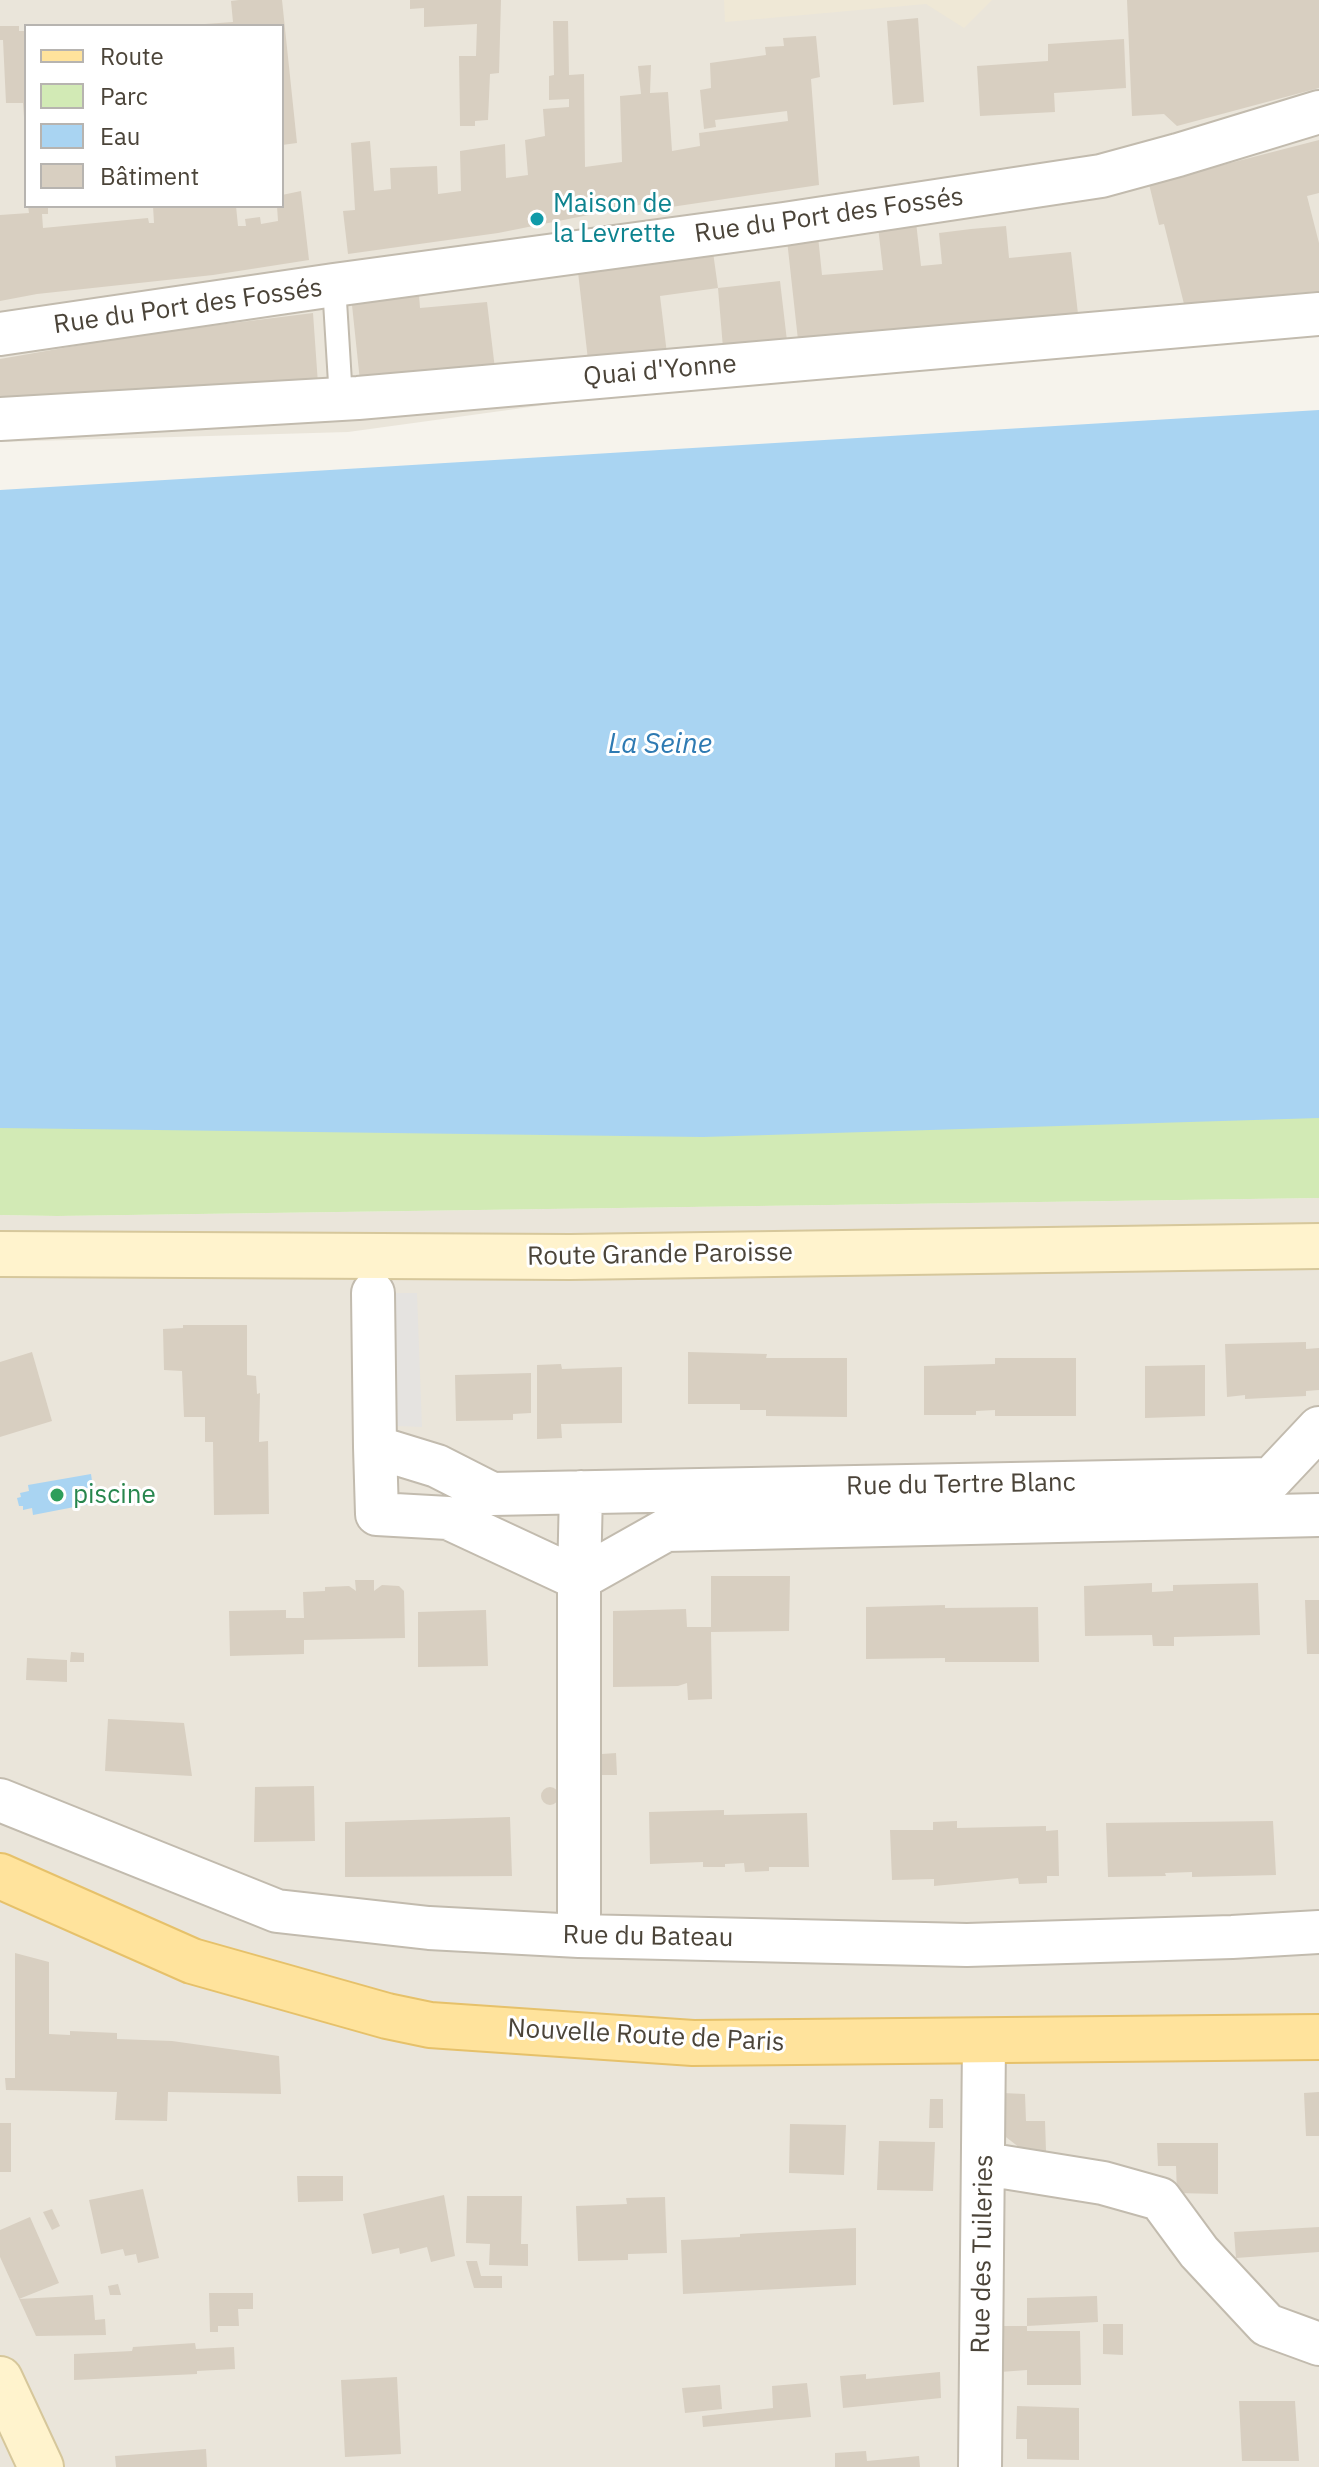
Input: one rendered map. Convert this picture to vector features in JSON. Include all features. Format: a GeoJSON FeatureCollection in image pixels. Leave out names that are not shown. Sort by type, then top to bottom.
{"type":"FeatureCollection","features":[{"type":"Feature","properties":{"kind":"main road","name":"Route Grande Paroisse"},"geometry":{"type":"LineString","coordinates":[[0,1254],[570,1257],[1319,1246]]}},
{"type":"Feature","properties":{"kind":"main road","name":"Nouvelle Route de Paris"},"geometry":{"type":"LineString","coordinates":[[0,1876],[192,1961],[387,2016],[430,2025],[693,2043],[1319,2037]]}},
{"type":"Feature","properties":{"kind":"main road"},"geometry":{"type":"LineString","coordinates":[[0,2379],[41,2467]]}},
{"type":"Feature","properties":{"kind":"street","name":"Rue du Port des Fossés"},"geometry":{"type":"LineString","coordinates":[[0,334],[784,224],[1101,176],[1319,112]]}},
{"type":"Feature","properties":{"kind":"street","name":"Quai d'Yonne"},"geometry":{"type":"LineString","coordinates":[[0,419],[341,399],[1319,314]]}},
{"type":"Feature","properties":{"kind":"street"},"geometry":{"type":"LineString","coordinates":[[373,1293],[377,1514],[448,1518],[579,1579]]}},
{"type":"Feature","properties":{"kind":"street","name":"Rue du Tertre Blanc"},"geometry":{"type":"LineString","coordinates":[[375,1447],[437,1466],[492,1494],[1271,1479],[1319,1428]]}},
{"type":"Feature","properties":{"kind":"street"},"geometry":{"type":"LineString","coordinates":[[579,1936],[581,1492]]}},
{"type":"Feature","properties":{"kind":"street","name":"Rue du Tertre Blanc"},"geometry":{"type":"LineString","coordinates":[[579,1579],[666,1530],[1319,1515]]}},
{"type":"Feature","properties":{"kind":"street","name":"Rue du Bateau"},"geometry":{"type":"LineString","coordinates":[[0,1800],[277,1911],[429,1928],[579,1936],[967,1945],[1319,1932]]}},
{"type":"Feature","properties":{"kind":"street","name":"Rue des Tuileries"},"geometry":{"type":"LineString","coordinates":[[980,2467],[984,2041]]}},
{"type":"Feature","properties":{"kind":"street"},"geometry":{"type":"LineString","coordinates":[[985,2164],[1103,2183],[1160,2199],[1199,2252],[1267,2325],[1319,2344]]}},
{"type":"Feature","properties":{"kind":"lane"},"geometry":{"type":"LineString","coordinates":[[334,285],[341,399]]}},
{"type":"Feature","properties":{"kind":"shaded area"},"geometry":{"type":"Polygon","coordinates":[[[0,0],[1319,0],[1319,309],[1135,324],[348,432],[0,442],[0,0]]]}},
{"type":"Feature","properties":{"kind":"shaded area"},"geometry":{"type":"Polygon","coordinates":[[[724,0],[992,0],[964,28],[926,4],[725,22],[724,0]]]}},
{"type":"Feature","properties":{"kind":"shaded area"},"geometry":{"type":"Polygon","coordinates":[[[1319,1198],[1319,2467],[0,2467],[0,1215],[1319,1198]]]}},
{"type":"Feature","properties":{"kind":"shaded area"},"geometry":{"type":"Polygon","coordinates":[[[373,1293],[417,1293],[422,1427],[375,1425],[373,1293]]]}},
{"type":"Feature","properties":{"kind":"green space"},"geometry":{"type":"Polygon","coordinates":[[[1319,1096],[1319,1198],[0,1215],[0,1115],[1319,1096]]]}},
{"type":"Feature","properties":{"kind":"water","name":"La Seine"},"geometry":{"type":"Polygon","coordinates":[[[1319,410],[1319,1118],[703,1137],[0,1128],[0,490],[1319,410]]]}},
{"type":"Feature","properties":{"kind":"water","name":"piscine"},"geometry":{"type":"Polygon","coordinates":[[[91,1474],[95,1503],[33,1515],[32,1508],[23,1510],[23,1506],[19,1506],[17,1498],[21,1497],[20,1493],[29,1491],[28,1485],[91,1474]]]}},
{"type":"Feature","properties":{"kind":"building"},"geometry":{"type":"Polygon","coordinates":[[[282,0],[297,143],[284,145],[284,24],[205,24],[233,22],[231,1],[282,0]]]}},
{"type":"Feature","properties":{"kind":"building"},"geometry":{"type":"Polygon","coordinates":[[[410,0],[501,0],[499,73],[490,74],[488,120],[475,121],[475,126],[460,126],[459,56],[476,56],[477,24],[424,27],[424,8],[410,9],[410,0]]]}},
{"type":"Feature","properties":{"kind":"building"},"geometry":{"type":"Polygon","coordinates":[[[1127,0],[1319,0],[1319,88],[1177,126],[1164,114],[1132,116],[1127,0]]]}},
{"type":"Feature","properties":{"kind":"building"},"geometry":{"type":"Polygon","coordinates":[[[918,18],[924,102],[893,105],[887,21],[918,18]]]}},
{"type":"Feature","properties":{"kind":"building"},"geometry":{"type":"Polygon","coordinates":[[[553,21],[568,21],[569,75],[584,74],[585,167],[622,162],[620,96],[641,94],[638,66],[651,65],[650,93],[668,92],[672,151],[700,146],[699,133],[788,121],[787,111],[715,120],[716,127],[704,129],[700,90],[711,88],[710,63],[766,55],[765,47],[784,46],[783,38],[816,36],[820,77],[811,79],[819,185],[651,210],[644,204],[498,233],[348,254],[343,211],[355,210],[351,143],[370,141],[374,191],[391,189],[390,168],[437,166],[438,194],[461,191],[460,151],[505,144],[506,178],[528,175],[525,140],[545,136],[543,109],[569,107],[569,99],[549,100],[549,76],[554,75],[553,21]]]}},
{"type":"Feature","properties":{"kind":"building"},"geometry":{"type":"Polygon","coordinates":[[[0,26],[19,26],[19,31],[24,31],[24,117],[23,103],[6,103],[3,40],[0,40],[0,26]]]}},
{"type":"Feature","properties":{"kind":"building"},"geometry":{"type":"Polygon","coordinates":[[[1124,39],[1126,88],[1054,93],[1055,112],[980,116],[977,66],[1048,61],[1048,44],[1124,39]]]}},
{"type":"Feature","properties":{"kind":"building"},"geometry":{"type":"Polygon","coordinates":[[[1319,140],[1319,193],[1307,196],[1319,243],[1319,291],[1184,304],[1164,224],[1159,225],[1149,184],[1319,140]]]}},
{"type":"Feature","properties":{"kind":"building"},"geometry":{"type":"Polygon","coordinates":[[[301,191],[309,260],[0,301],[0,215],[29,213],[28,208],[48,208],[48,214],[42,214],[43,228],[148,218],[149,223],[154,223],[153,208],[236,208],[238,226],[246,226],[245,219],[260,217],[261,224],[278,221],[277,208],[284,208],[284,195],[301,191]]]}},
{"type":"Feature","properties":{"kind":"building"},"geometry":{"type":"Polygon","coordinates":[[[916,222],[921,266],[942,264],[939,233],[971,229],[1006,226],[1009,258],[1071,252],[1078,314],[798,340],[787,240],[818,236],[822,275],[883,270],[878,227],[916,222]]]}},
{"type":"Feature","properties":{"kind":"building"},"geometry":{"type":"Polygon","coordinates":[[[713,252],[718,288],[660,296],[667,354],[588,360],[578,272],[713,252]]]}},
{"type":"Feature","properties":{"kind":"building"},"geometry":{"type":"Polygon","coordinates":[[[780,281],[787,341],[723,348],[718,288],[780,281]]]}},
{"type":"Feature","properties":{"kind":"building"},"geometry":{"type":"Polygon","coordinates":[[[419,295],[420,308],[487,302],[495,369],[360,381],[352,305],[419,295]]]}},
{"type":"Feature","properties":{"kind":"building"},"geometry":{"type":"Polygon","coordinates":[[[313,313],[318,384],[0,414],[0,359],[138,335],[313,313]]]}},
{"type":"Feature","properties":{"kind":"building"},"geometry":{"type":"Polygon","coordinates":[[[183,1325],[247,1325],[247,1375],[256,1376],[257,1394],[260,1393],[259,1442],[268,1441],[269,1514],[214,1515],[213,1442],[205,1442],[205,1417],[184,1417],[182,1371],[164,1370],[163,1329],[183,1328],[183,1325]]]}},
{"type":"Feature","properties":{"kind":"building"},"geometry":{"type":"Polygon","coordinates":[[[1306,1342],[1306,1349],[1319,1348],[1319,1390],[1306,1391],[1306,1396],[1227,1397],[1225,1344],[1306,1342]]]}},
{"type":"Feature","properties":{"kind":"building"},"geometry":{"type":"Polygon","coordinates":[[[32,1352],[52,1421],[0,1437],[0,1362],[32,1352]]]}},
{"type":"Feature","properties":{"kind":"building"},"geometry":{"type":"Polygon","coordinates":[[[688,1352],[767,1354],[766,1358],[847,1358],[847,1417],[766,1416],[766,1410],[740,1410],[740,1404],[688,1404],[688,1352]]]}},
{"type":"Feature","properties":{"kind":"building"},"geometry":{"type":"Polygon","coordinates":[[[995,1358],[1076,1358],[1076,1416],[995,1416],[995,1410],[976,1411],[976,1415],[924,1415],[924,1366],[995,1364],[995,1358]]]}},
{"type":"Feature","properties":{"kind":"building"},"geometry":{"type":"Polygon","coordinates":[[[561,1364],[562,1369],[622,1367],[622,1423],[561,1424],[562,1438],[537,1439],[537,1365],[561,1364]]]}},
{"type":"Feature","properties":{"kind":"building"},"geometry":{"type":"Polygon","coordinates":[[[1205,1365],[1205,1416],[1145,1418],[1145,1366],[1205,1365]]]}},
{"type":"Feature","properties":{"kind":"building"},"geometry":{"type":"Polygon","coordinates":[[[531,1373],[531,1413],[513,1414],[513,1420],[456,1421],[455,1375],[531,1373]]]}},
{"type":"Feature","properties":{"kind":"building"},"geometry":{"type":"Polygon","coordinates":[[[711,1576],[790,1576],[789,1631],[711,1632],[712,1699],[688,1700],[687,1683],[678,1686],[613,1687],[613,1611],[686,1609],[687,1627],[711,1627],[711,1576]]]}},
{"type":"Feature","properties":{"kind":"building"},"geometry":{"type":"Polygon","coordinates":[[[355,1580],[374,1580],[374,1591],[382,1585],[399,1586],[404,1591],[405,1638],[304,1640],[304,1654],[230,1656],[229,1611],[286,1610],[286,1618],[304,1618],[303,1592],[349,1586],[356,1591],[355,1580]]]}},
{"type":"Feature","properties":{"kind":"building"},"geometry":{"type":"Polygon","coordinates":[[[1152,1583],[1152,1592],[1173,1591],[1173,1585],[1258,1583],[1260,1635],[1174,1637],[1174,1646],[1153,1646],[1152,1635],[1085,1636],[1084,1586],[1152,1583]]]}},
{"type":"Feature","properties":{"kind":"building"},"geometry":{"type":"Polygon","coordinates":[[[1305,1600],[1319,1600],[1319,1654],[1307,1654],[1305,1600]]]}},
{"type":"Feature","properties":{"kind":"building"},"geometry":{"type":"Polygon","coordinates":[[[945,1605],[945,1608],[1038,1607],[1039,1662],[866,1659],[866,1607],[945,1605]]]}},
{"type":"Feature","properties":{"kind":"building"},"geometry":{"type":"Polygon","coordinates":[[[486,1610],[488,1666],[418,1667],[418,1612],[486,1610]]]}},
{"type":"Feature","properties":{"kind":"building"},"geometry":{"type":"Polygon","coordinates":[[[71,1652],[84,1653],[84,1662],[70,1662],[71,1652]]]}},
{"type":"Feature","properties":{"kind":"building"},"geometry":{"type":"Polygon","coordinates":[[[27,1658],[67,1660],[67,1682],[26,1680],[27,1658]]]}},
{"type":"Feature","properties":{"kind":"building"},"geometry":{"type":"Polygon","coordinates":[[[108,1719],[184,1723],[192,1776],[105,1771],[108,1719]]]}},
{"type":"Feature","properties":{"kind":"building"},"geometry":{"type":"Polygon","coordinates":[[[616,1753],[617,1775],[602,1775],[602,1754],[616,1753]]]}},
{"type":"Feature","properties":{"kind":"building"},"geometry":{"type":"Polygon","coordinates":[[[314,1786],[315,1841],[254,1842],[255,1787],[314,1786]]]}},
{"type":"Feature","properties":{"kind":"building"},"geometry":{"type":"Polygon","coordinates":[[[550,1787],[559,1796],[550,1805],[541,1796],[550,1787]]]}},
{"type":"Feature","properties":{"kind":"building"},"geometry":{"type":"Polygon","coordinates":[[[724,1810],[724,1815],[807,1813],[809,1867],[769,1867],[769,1871],[745,1872],[744,1863],[725,1864],[725,1867],[703,1867],[703,1862],[650,1864],[649,1812],[724,1810]]]}},
{"type":"Feature","properties":{"kind":"building"},"geometry":{"type":"Polygon","coordinates":[[[510,1817],[512,1876],[345,1877],[345,1822],[510,1817]]]}},
{"type":"Feature","properties":{"kind":"building"},"geometry":{"type":"Polygon","coordinates":[[[957,1821],[957,1828],[1046,1826],[1046,1831],[1058,1830],[1059,1876],[1047,1876],[1047,1883],[1019,1884],[1018,1878],[934,1886],[934,1879],[892,1880],[890,1830],[933,1830],[933,1822],[957,1821]]]}},
{"type":"Feature","properties":{"kind":"building"},"geometry":{"type":"Polygon","coordinates":[[[1273,1821],[1276,1875],[1192,1877],[1192,1872],[1165,1873],[1166,1876],[1108,1877],[1106,1823],[1273,1821]]]}},
{"type":"Feature","properties":{"kind":"building"},"geometry":{"type":"Polygon","coordinates":[[[15,1953],[49,1962],[49,2034],[70,2035],[70,2031],[117,2033],[117,2039],[172,2041],[279,2056],[281,2094],[168,2092],[167,2121],[115,2120],[117,2092],[6,2090],[5,2078],[15,2078],[15,1953]]]}},
{"type":"Feature","properties":{"kind":"building"},"geometry":{"type":"Polygon","coordinates":[[[1319,2092],[1319,2136],[1306,2136],[1304,2093],[1319,2092]]]}},
{"type":"Feature","properties":{"kind":"building"},"geometry":{"type":"Polygon","coordinates":[[[1002,2093],[1025,2094],[1026,2121],[1045,2121],[1046,2151],[1024,2151],[1002,2134],[1002,2093]]]}},
{"type":"Feature","properties":{"kind":"building"},"geometry":{"type":"Polygon","coordinates":[[[930,2099],[943,2099],[943,2128],[929,2128],[930,2099]]]}},
{"type":"Feature","properties":{"kind":"building"},"geometry":{"type":"Polygon","coordinates":[[[0,2123],[11,2123],[11,2172],[0,2172],[0,2123]]]}},
{"type":"Feature","properties":{"kind":"building"},"geometry":{"type":"Polygon","coordinates":[[[790,2124],[846,2125],[844,2175],[789,2173],[790,2124]]]}},
{"type":"Feature","properties":{"kind":"building"},"geometry":{"type":"Polygon","coordinates":[[[879,2141],[935,2142],[933,2191],[877,2190],[879,2141]]]}},
{"type":"Feature","properties":{"kind":"building"},"geometry":{"type":"Polygon","coordinates":[[[1157,2143],[1218,2143],[1218,2194],[1177,2193],[1176,2166],[1158,2166],[1157,2143]]]}},
{"type":"Feature","properties":{"kind":"building"},"geometry":{"type":"Polygon","coordinates":[[[297,2176],[343,2176],[343,2201],[298,2202],[297,2176]]]}},
{"type":"Feature","properties":{"kind":"building"},"geometry":{"type":"Polygon","coordinates":[[[143,2189],[159,2258],[138,2263],[136,2254],[125,2256],[123,2249],[101,2254],[89,2200],[143,2189]]]}},
{"type":"Feature","properties":{"kind":"building"},"geometry":{"type":"Polygon","coordinates":[[[444,2195],[455,2256],[431,2262],[427,2247],[400,2254],[399,2248],[372,2254],[363,2214],[444,2195]]]}},
{"type":"Feature","properties":{"kind":"building"},"geometry":{"type":"Polygon","coordinates":[[[467,2196],[522,2196],[521,2244],[528,2244],[528,2266],[489,2265],[490,2244],[466,2243],[467,2196]]]}},
{"type":"Feature","properties":{"kind":"building"},"geometry":{"type":"Polygon","coordinates":[[[665,2197],[667,2253],[628,2254],[628,2260],[578,2261],[576,2206],[627,2204],[626,2198],[665,2197]]]}},
{"type":"Feature","properties":{"kind":"building"},"geometry":{"type":"Polygon","coordinates":[[[52,2209],[60,2226],[52,2230],[43,2212],[52,2209]]]}},
{"type":"Feature","properties":{"kind":"building"},"geometry":{"type":"Polygon","coordinates":[[[30,2217],[59,2283],[19,2299],[0,2257],[0,2230],[30,2217]]]}},
{"type":"Feature","properties":{"kind":"building"},"geometry":{"type":"Polygon","coordinates":[[[1319,2227],[1319,2252],[1236,2258],[1234,2232],[1319,2227]]]}},
{"type":"Feature","properties":{"kind":"building"},"geometry":{"type":"Polygon","coordinates":[[[856,2228],[856,2285],[683,2294],[681,2240],[856,2228]]]}},
{"type":"Feature","properties":{"kind":"building"},"geometry":{"type":"Polygon","coordinates":[[[466,2261],[477,2261],[481,2276],[502,2276],[502,2288],[474,2288],[466,2261]]]}},
{"type":"Feature","properties":{"kind":"building"},"geometry":{"type":"Polygon","coordinates":[[[118,2284],[121,2295],[110,2295],[108,2286],[118,2284]]]}},
{"type":"Feature","properties":{"kind":"building"},"geometry":{"type":"Polygon","coordinates":[[[209,2293],[253,2293],[253,2309],[238,2309],[239,2326],[218,2326],[218,2332],[210,2332],[209,2293]]]}},
{"type":"Feature","properties":{"kind":"building"},"geometry":{"type":"Polygon","coordinates":[[[93,2295],[95,2320],[105,2319],[106,2335],[36,2336],[19,2299],[93,2295]]]}},
{"type":"Feature","properties":{"kind":"building"},"geometry":{"type":"Polygon","coordinates":[[[1097,2296],[1098,2322],[1027,2326],[1027,2298],[1097,2296]]]}},
{"type":"Feature","properties":{"kind":"building"},"geometry":{"type":"Polygon","coordinates":[[[1103,2324],[1123,2324],[1123,2355],[1103,2354],[1103,2324]]]}},
{"type":"Feature","properties":{"kind":"building"},"geometry":{"type":"Polygon","coordinates":[[[1000,2326],[1027,2326],[1027,2331],[1080,2331],[1081,2385],[1027,2385],[1027,2370],[1000,2372],[1000,2326]]]}},
{"type":"Feature","properties":{"kind":"building"},"geometry":{"type":"Polygon","coordinates":[[[195,2343],[196,2349],[234,2347],[235,2369],[74,2380],[74,2354],[195,2343]]]}},
{"type":"Feature","properties":{"kind":"building"},"geometry":{"type":"Polygon","coordinates":[[[940,2372],[941,2398],[843,2408],[840,2376],[866,2374],[866,2379],[940,2372]]]}},
{"type":"Feature","properties":{"kind":"building"},"geometry":{"type":"Polygon","coordinates":[[[397,2377],[401,2454],[345,2457],[341,2380],[397,2377]]]}},
{"type":"Feature","properties":{"kind":"building"},"geometry":{"type":"Polygon","coordinates":[[[807,2383],[811,2417],[703,2427],[702,2416],[773,2408],[772,2386],[807,2383]]]}},
{"type":"Feature","properties":{"kind":"building"},"geometry":{"type":"Polygon","coordinates":[[[720,2385],[722,2409],[685,2413],[682,2388],[720,2385]]]}},
{"type":"Feature","properties":{"kind":"building"},"geometry":{"type":"Polygon","coordinates":[[[1239,2401],[1295,2401],[1299,2461],[1242,2461],[1239,2401]]]}},
{"type":"Feature","properties":{"kind":"building"},"geometry":{"type":"Polygon","coordinates":[[[1017,2406],[1079,2408],[1079,2460],[1027,2459],[1027,2439],[1016,2439],[1017,2406]]]}},
{"type":"Feature","properties":{"kind":"building"},"geometry":{"type":"Polygon","coordinates":[[[206,2449],[207,2467],[116,2467],[115,2456],[206,2449]]]}},
{"type":"Feature","properties":{"kind":"building"},"geometry":{"type":"Polygon","coordinates":[[[866,2451],[867,2461],[919,2456],[920,2467],[835,2467],[835,2453],[866,2451]]]}},
{"type":"Feature","properties":{"kind":"place","name":"Maison de la Levrette"},"geometry":{"type":"Point","coordinates":[537,219]}},
{"type":"Feature","properties":{"kind":"place","name":"piscine"},"geometry":{"type":"Point","coordinates":[57,1495]}}]}
